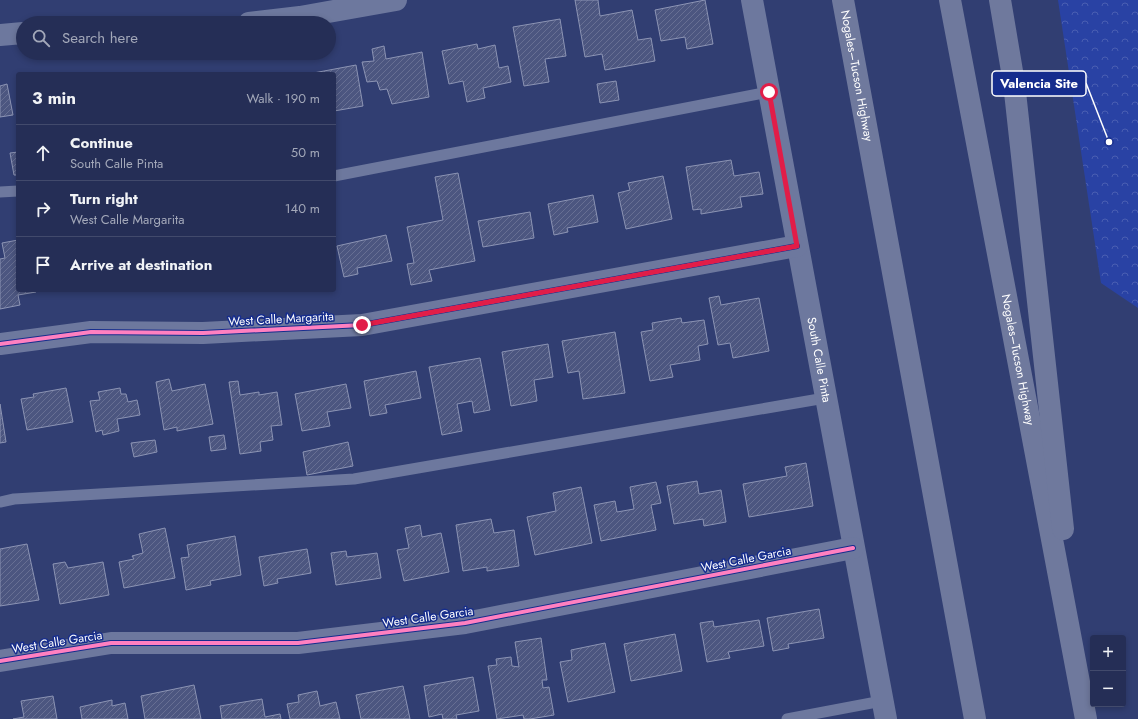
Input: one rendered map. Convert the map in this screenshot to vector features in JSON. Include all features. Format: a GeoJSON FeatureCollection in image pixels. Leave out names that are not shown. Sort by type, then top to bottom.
{"type":"FeatureCollection","features":[{"type":"Feature","properties":{"kind":"highway","name":"Nogales–Tucson Highway"},"geometry":{"type":"LineString","coordinates":[[843,0],[975,719]]}},
{"type":"Feature","properties":{"kind":"highway","name":"Nogales–Tucson Highway"},"geometry":{"type":"LineString","coordinates":[[950,0],[1084,709]]}},
{"type":"Feature","properties":{"kind":"highway"},"geometry":{"type":"LineString","coordinates":[[1000,0],[1014,83],[1084,709]]}},
{"type":"Feature","properties":{"kind":"street"},"geometry":{"type":"LineString","coordinates":[[306,16],[396,0]]}},
{"type":"Feature","properties":{"kind":"street","name":"South Calle Pinta"},"geometry":{"type":"LineString","coordinates":[[752,0],[884,710]]}},
{"type":"Feature","properties":{"kind":"street"},"geometry":{"type":"LineString","coordinates":[[0,35],[16,34]]}},
{"type":"Feature","properties":{"kind":"street","name":"West Calle Margarita"},"geometry":{"type":"LineString","coordinates":[[0,344],[91,332],[203,333],[362,325],[797,246]]}},
{"type":"Feature","properties":{"kind":"street","name":"West Calle Garcia"},"geometry":{"type":"LineString","coordinates":[[0,661],[111,643],[298,643],[464,623],[853,548]]}},
{"type":"Feature","properties":{"kind":"lane"},"geometry":{"type":"LineString","coordinates":[[336,176],[769,92]]}},
{"type":"Feature","properties":{"kind":"lane"},"geometry":{"type":"LineString","coordinates":[[0,192],[16,191]]}},
{"type":"Feature","properties":{"kind":"lane"},"geometry":{"type":"LineString","coordinates":[[0,502],[14,499],[354,479],[826,398]]}},
{"type":"Feature","properties":{"kind":"lane"},"geometry":{"type":"LineString","coordinates":[[787,719],[884,710]]}},
{"type":"Feature","properties":{"kind":"green space"},"geometry":{"type":"Polygon","coordinates":[[[1058,0],[1138,0],[1138,308],[1101,283],[1058,0]]]}},
{"type":"Feature","properties":{"kind":"building"},"geometry":{"type":"Polygon","coordinates":[[[575,0],[598,0],[600,16],[632,10],[638,40],[651,38],[655,61],[605,70],[602,54],[585,57],[575,0]]]}},
{"type":"Feature","properties":{"kind":"building"},"geometry":{"type":"Polygon","coordinates":[[[705,0],[713,44],[687,49],[685,37],[661,41],[655,10],[705,0]]]}},
{"type":"Feature","properties":{"kind":"building"},"geometry":{"type":"Polygon","coordinates":[[[560,19],[566,56],[545,59],[549,82],[524,86],[513,27],[560,19]]]}},
{"type":"Feature","properties":{"kind":"building"},"geometry":{"type":"Polygon","coordinates":[[[477,44],[478,49],[495,45],[499,68],[508,66],[511,82],[483,88],[485,98],[467,102],[463,81],[449,84],[442,51],[477,44]]]}},
{"type":"Feature","properties":{"kind":"building"},"geometry":{"type":"Polygon","coordinates":[[[384,46],[386,59],[422,52],[429,97],[392,104],[387,89],[380,90],[377,81],[367,82],[362,62],[374,61],[372,49],[384,46]]]}},
{"type":"Feature","properties":{"kind":"building"},"geometry":{"type":"Polygon","coordinates":[[[356,65],[363,106],[336,111],[336,72],[319,72],[356,65]]]}},
{"type":"Feature","properties":{"kind":"building"},"geometry":{"type":"Polygon","coordinates":[[[616,81],[619,100],[600,103],[597,84],[616,81]]]}},
{"type":"Feature","properties":{"kind":"building"},"geometry":{"type":"Polygon","coordinates":[[[7,84],[13,115],[0,117],[0,86],[7,84]]]}},
{"type":"Feature","properties":{"kind":"building"},"geometry":{"type":"Polygon","coordinates":[[[16,152],[16,175],[14,175],[10,153],[16,152]]]}},
{"type":"Feature","properties":{"kind":"building"},"geometry":{"type":"Polygon","coordinates":[[[731,160],[734,176],[759,172],[763,194],[740,197],[742,207],[701,214],[701,209],[693,210],[686,167],[731,160]]]}},
{"type":"Feature","properties":{"kind":"building"},"geometry":{"type":"Polygon","coordinates":[[[458,173],[475,261],[429,270],[432,281],[411,285],[407,264],[414,263],[407,227],[443,220],[435,177],[458,173]]]}},
{"type":"Feature","properties":{"kind":"building"},"geometry":{"type":"Polygon","coordinates":[[[663,176],[672,219],[626,229],[618,193],[630,190],[628,183],[663,176]]]}},
{"type":"Feature","properties":{"kind":"building"},"geometry":{"type":"Polygon","coordinates":[[[593,195],[598,222],[567,228],[568,232],[554,235],[548,204],[593,195]]]}},
{"type":"Feature","properties":{"kind":"building"},"geometry":{"type":"Polygon","coordinates":[[[530,212],[534,238],[483,247],[478,221],[530,212]]]}},
{"type":"Feature","properties":{"kind":"building"},"geometry":{"type":"Polygon","coordinates":[[[386,235],[392,261],[357,268],[358,274],[344,277],[337,246],[386,235]]]}},
{"type":"Feature","properties":{"kind":"building"},"geometry":{"type":"Polygon","coordinates":[[[16,240],[16,292],[36,292],[18,295],[20,305],[0,309],[0,259],[5,258],[2,243],[16,240]]]}},
{"type":"Feature","properties":{"kind":"building"},"geometry":{"type":"Polygon","coordinates":[[[719,296],[721,305],[759,298],[769,351],[733,358],[730,343],[718,345],[709,298],[719,296]]]}},
{"type":"Feature","properties":{"kind":"building"},"geometry":{"type":"Polygon","coordinates":[[[681,318],[682,323],[704,320],[708,344],[698,346],[700,360],[670,365],[673,377],[650,381],[641,332],[653,330],[652,323],[681,318]]]}},
{"type":"Feature","properties":{"kind":"building"},"geometry":{"type":"Polygon","coordinates":[[[615,332],[625,393],[583,399],[579,371],[568,373],[562,341],[615,332]]]}},
{"type":"Feature","properties":{"kind":"building"},"geometry":{"type":"Polygon","coordinates":[[[548,344],[553,377],[534,380],[537,401],[511,406],[502,352],[548,344]]]}},
{"type":"Feature","properties":{"kind":"building"},"geometry":{"type":"Polygon","coordinates":[[[480,358],[490,410],[474,413],[472,401],[457,404],[462,431],[442,435],[429,367],[480,358]]]}},
{"type":"Feature","properties":{"kind":"building"},"geometry":{"type":"Polygon","coordinates":[[[416,371],[421,398],[385,405],[387,413],[370,416],[364,381],[416,371]]]}},
{"type":"Feature","properties":{"kind":"building"},"geometry":{"type":"Polygon","coordinates":[[[169,379],[172,391],[205,384],[213,424],[177,431],[177,427],[164,430],[156,382],[169,379]]]}},
{"type":"Feature","properties":{"kind":"building"},"geometry":{"type":"Polygon","coordinates":[[[238,381],[240,395],[259,392],[259,395],[277,392],[282,425],[271,426],[273,440],[260,442],[261,451],[240,454],[229,382],[238,381]]]}},
{"type":"Feature","properties":{"kind":"building"},"geometry":{"type":"Polygon","coordinates":[[[346,384],[351,408],[327,412],[330,426],[302,431],[295,394],[346,384]]]}},
{"type":"Feature","properties":{"kind":"building"},"geometry":{"type":"Polygon","coordinates":[[[66,388],[73,422],[27,430],[21,399],[34,397],[33,394],[66,388]]]}},
{"type":"Feature","properties":{"kind":"building"},"geometry":{"type":"Polygon","coordinates":[[[120,388],[121,394],[126,394],[128,402],[137,400],[140,415],[117,419],[119,431],[103,435],[102,430],[96,432],[90,401],[100,400],[98,392],[120,388]]]}},
{"type":"Feature","properties":{"kind":"building"},"geometry":{"type":"Polygon","coordinates":[[[0,404],[6,442],[0,443],[0,404]]]}},
{"type":"Feature","properties":{"kind":"building"},"geometry":{"type":"Polygon","coordinates":[[[224,435],[226,449],[211,451],[209,437],[224,435]]]}},
{"type":"Feature","properties":{"kind":"building"},"geometry":{"type":"Polygon","coordinates":[[[155,440],[157,452],[134,457],[131,443],[155,440]]]}},
{"type":"Feature","properties":{"kind":"building"},"geometry":{"type":"Polygon","coordinates":[[[348,442],[353,466],[307,475],[303,452],[348,442]]]}},
{"type":"Feature","properties":{"kind":"building"},"geometry":{"type":"Polygon","coordinates":[[[806,463],[813,506],[749,517],[743,484],[787,476],[785,467],[806,463]]]}},
{"type":"Feature","properties":{"kind":"building"},"geometry":{"type":"Polygon","coordinates":[[[697,481],[699,494],[721,490],[726,522],[704,526],[703,519],[674,524],[667,486],[697,481]]]}},
{"type":"Feature","properties":{"kind":"building"},"geometry":{"type":"Polygon","coordinates":[[[656,482],[661,503],[651,505],[656,530],[601,541],[594,505],[615,501],[617,512],[634,509],[630,487],[656,482]]]}},
{"type":"Feature","properties":{"kind":"building"},"geometry":{"type":"Polygon","coordinates":[[[581,487],[592,543],[535,555],[527,517],[556,511],[553,493],[581,487]]]}},
{"type":"Feature","properties":{"kind":"building"},"geometry":{"type":"Polygon","coordinates":[[[491,519],[494,533],[514,530],[519,566],[487,571],[487,567],[463,571],[456,525],[491,519]]]}},
{"type":"Feature","properties":{"kind":"building"},"geometry":{"type":"Polygon","coordinates":[[[420,525],[422,537],[441,533],[449,572],[404,581],[397,550],[409,548],[405,528],[420,525]]]}},
{"type":"Feature","properties":{"kind":"building"},"geometry":{"type":"Polygon","coordinates":[[[165,528],[175,578],[124,588],[119,562],[134,559],[132,556],[143,553],[139,534],[165,528]]]}},
{"type":"Feature","properties":{"kind":"building"},"geometry":{"type":"Polygon","coordinates":[[[235,536],[241,575],[210,581],[211,585],[186,590],[181,558],[189,557],[187,545],[235,536]]]}},
{"type":"Feature","properties":{"kind":"building"},"geometry":{"type":"Polygon","coordinates":[[[27,544],[39,600],[0,606],[0,549],[27,544]]]}},
{"type":"Feature","properties":{"kind":"building"},"geometry":{"type":"Polygon","coordinates":[[[307,549],[311,573],[277,579],[278,583],[264,586],[259,557],[307,549]]]}},
{"type":"Feature","properties":{"kind":"building"},"geometry":{"type":"Polygon","coordinates":[[[346,551],[347,557],[377,553],[381,578],[336,585],[331,553],[346,551]]]}},
{"type":"Feature","properties":{"kind":"building"},"geometry":{"type":"Polygon","coordinates":[[[65,562],[68,568],[103,562],[109,595],[60,604],[53,564],[65,562]]]}},
{"type":"Feature","properties":{"kind":"building"},"geometry":{"type":"Polygon","coordinates":[[[819,609],[824,638],[788,644],[789,648],[773,651],[767,618],[819,609]]]}},
{"type":"Feature","properties":{"kind":"building"},"geometry":{"type":"Polygon","coordinates":[[[759,620],[764,646],[728,652],[730,658],[707,662],[700,623],[713,621],[714,627],[759,620]]]}},
{"type":"Feature","properties":{"kind":"building"},"geometry":{"type":"Polygon","coordinates":[[[675,634],[682,671],[631,681],[624,644],[675,634]]]}},
{"type":"Feature","properties":{"kind":"building"},"geometry":{"type":"Polygon","coordinates":[[[541,638],[547,680],[542,680],[543,688],[549,687],[554,715],[530,719],[524,719],[523,715],[497,719],[488,666],[497,665],[496,659],[511,657],[512,666],[519,667],[515,642],[541,638]]]}},
{"type":"Feature","properties":{"kind":"building"},"geometry":{"type":"Polygon","coordinates":[[[605,643],[615,692],[568,702],[560,662],[572,660],[571,650],[605,643]]]}},
{"type":"Feature","properties":{"kind":"building"},"geometry":{"type":"Polygon","coordinates":[[[473,677],[479,711],[456,715],[457,719],[443,719],[442,714],[429,717],[424,686],[473,677]]]}},
{"type":"Feature","properties":{"kind":"building"},"geometry":{"type":"Polygon","coordinates":[[[194,685],[201,719],[145,719],[141,696],[194,685]]]}},
{"type":"Feature","properties":{"kind":"building"},"geometry":{"type":"Polygon","coordinates":[[[403,686],[410,719],[361,719],[356,695],[403,686]]]}},
{"type":"Feature","properties":{"kind":"building"},"geometry":{"type":"Polygon","coordinates":[[[317,691],[320,706],[336,702],[340,719],[290,719],[287,704],[299,702],[298,695],[317,691]]]}},
{"type":"Feature","properties":{"kind":"building"},"geometry":{"type":"Polygon","coordinates":[[[53,696],[57,719],[13,719],[24,717],[21,701],[53,696]]]}},
{"type":"Feature","properties":{"kind":"building"},"geometry":{"type":"Polygon","coordinates":[[[262,699],[265,717],[280,714],[281,719],[222,719],[220,706],[262,699]]]}},
{"type":"Feature","properties":{"kind":"building"},"geometry":{"type":"Polygon","coordinates":[[[112,700],[112,706],[125,703],[128,719],[82,719],[80,707],[112,700]]]}},
{"type":"Feature","properties":{"kind":"cycle path"},"geometry":{"type":"LineString","coordinates":[[0,344],[91,332],[203,333],[362,325],[797,246]]}},
{"type":"Feature","properties":{"kind":"cycle path"},"geometry":{"type":"LineString","coordinates":[[0,661],[111,643],[298,643],[465,623],[853,548]]}},
{"type":"Feature","properties":{"kind":"place","name":"Valencia Site"},"geometry":{"type":"Point","coordinates":[1109,142]}},
{"type":"Feature","properties":{"kind":"route"},"geometry":{"type":"LineString","coordinates":[[362,325],[797,246],[769,92]]}}]}
